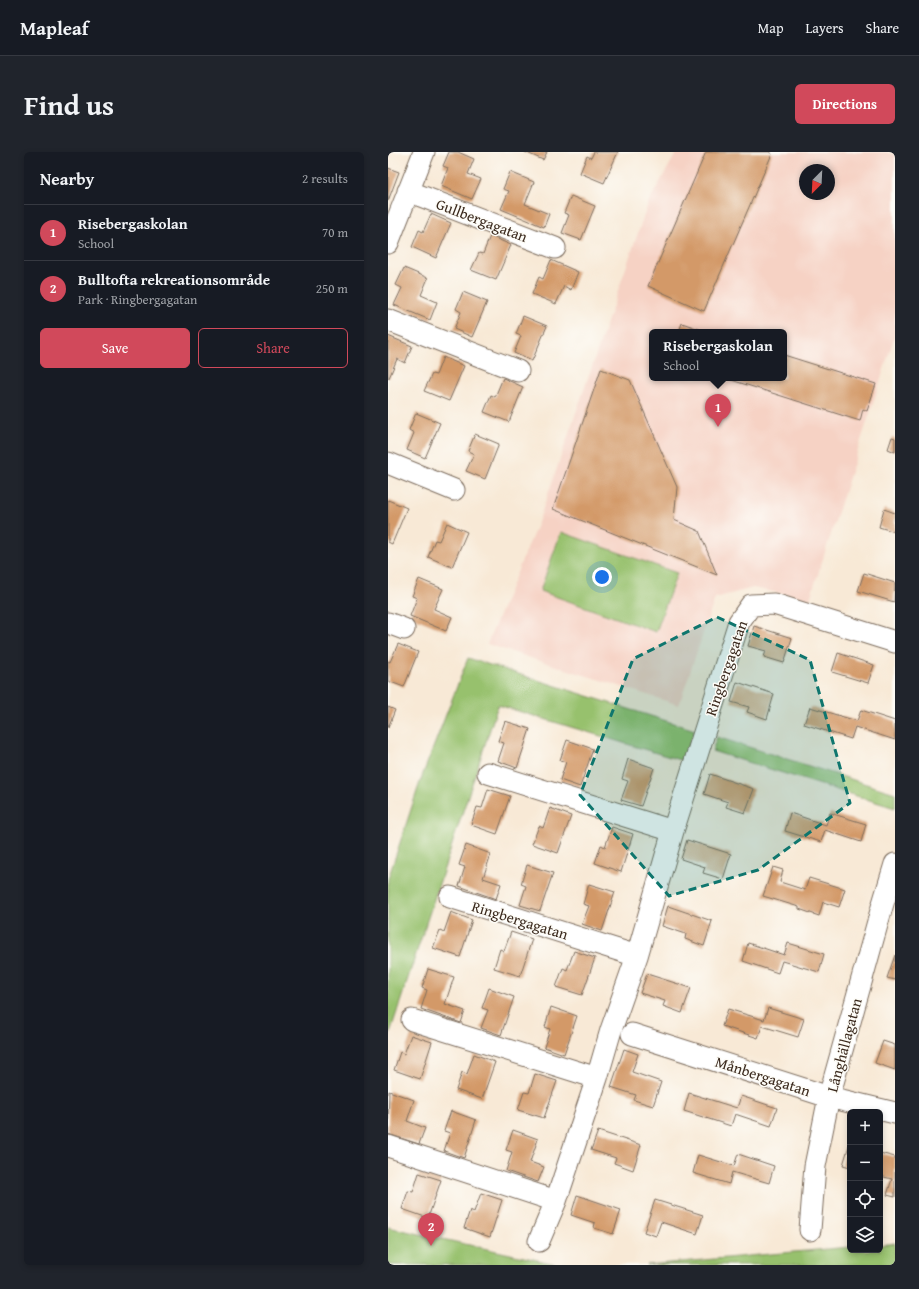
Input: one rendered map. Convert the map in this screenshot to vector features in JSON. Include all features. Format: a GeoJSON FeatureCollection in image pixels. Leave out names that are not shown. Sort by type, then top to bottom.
{"type":"FeatureCollection","features":[{"type":"Feature","properties":{"kind":"street"},"geometry":{"type":"LineString","coordinates":[[388,243],[424,152]]}},
{"type":"Feature","properties":{"kind":"street","name":"Gullbergagatan"},"geometry":{"type":"LineString","coordinates":[[408,191],[555,248]]}},
{"type":"Feature","properties":{"kind":"street"},"geometry":{"type":"LineString","coordinates":[[388,320],[518,371]]}},
{"type":"Feature","properties":{"kind":"street"},"geometry":{"type":"LineString","coordinates":[[388,463],[454,490]]}},
{"type":"Feature","properties":{"kind":"street","name":"Ringbergagatan"},"geometry":{"type":"LineString","coordinates":[[539,1241],[556,1201],[637,956],[673,831],[739,622],[751,605],[774,604],[895,642]]}},
{"type":"Feature","properties":{"kind":"street"},"geometry":{"type":"LineString","coordinates":[[488,773],[673,831]]}},
{"type":"Feature","properties":{"kind":"street","name":"Långhällagatan"},"geometry":{"type":"LineString","coordinates":[[810,1230],[815,1166],[830,1097],[888,909],[895,864]]}},
{"type":"Feature","properties":{"kind":"street","name":"Ringbergagatan"},"geometry":{"type":"LineString","coordinates":[[450,897],[637,956]]}},
{"type":"Feature","properties":{"kind":"street"},"geometry":{"type":"LineString","coordinates":[[412,1020],[597,1078]]}},
{"type":"Feature","properties":{"kind":"street","name":"Månbergagatan"},"geometry":{"type":"LineString","coordinates":[[632,1034],[830,1097],[895,1113]]}},
{"type":"Feature","properties":{"kind":"street"},"geometry":{"type":"LineString","coordinates":[[388,1146],[556,1201]]}},
{"type":"Feature","properties":{"kind":"highlighted area"},"geometry":{"type":"Polygon","coordinates":[[[717,617],[810,660],[850,803],[758,870],[669,896],[580,795],[633,659],[717,617]]]}},
{"type":"Feature","properties":{"kind":"shaded area"},"geometry":{"type":"Polygon","coordinates":[[[677,152],[886,152],[895,155],[895,335],[810,599],[753,588],[715,598],[679,705],[487,644],[539,520],[649,201],[677,152]]]}},
{"type":"Feature","properties":{"kind":"green space"},"geometry":{"type":"Polygon","coordinates":[[[561,532],[677,573],[656,632],[540,591],[561,532]]]}},
{"type":"Feature","properties":{"kind":"green space"},"geometry":{"type":"Polygon","coordinates":[[[468,658],[695,730],[683,761],[498,705],[388,1039],[388,879],[421,779],[468,658]]]}},
{"type":"Feature","properties":{"kind":"green space"},"geometry":{"type":"Polygon","coordinates":[[[717,737],[895,793],[895,808],[712,751],[717,737]]]}},
{"type":"Feature","properties":{"kind":"green space"},"geometry":{"type":"Polygon","coordinates":[[[388,1227],[560,1265],[388,1265],[388,1227]]]}},
{"type":"Feature","properties":{"kind":"green space"},"geometry":{"type":"Polygon","coordinates":[[[895,1243],[895,1265],[647,1265],[847,1247],[847,1253],[883,1253],[883,1245],[895,1243]]]}},
{"type":"Feature","properties":{"kind":"building"},"geometry":{"type":"Polygon","coordinates":[[[449,152],[458,152],[474,159],[468,174],[481,179],[472,199],[441,186],[448,168],[443,166],[449,152]]]}},
{"type":"Feature","properties":{"kind":"building"},"geometry":{"type":"Polygon","coordinates":[[[525,152],[547,152],[543,160],[525,152]]]}},
{"type":"Feature","properties":{"kind":"building"},"geometry":{"type":"Polygon","coordinates":[[[594,152],[618,152],[604,183],[580,173],[587,156],[591,158],[594,152]]]}},
{"type":"Feature","properties":{"kind":"building"},"geometry":{"type":"Polygon","coordinates":[[[706,152],[769,152],[772,154],[704,311],[648,286],[706,152]]]}},
{"type":"Feature","properties":{"kind":"building"},"geometry":{"type":"Polygon","coordinates":[[[388,168],[399,172],[388,201],[388,168]]]}},
{"type":"Feature","properties":{"kind":"building"},"geometry":{"type":"Polygon","coordinates":[[[510,172],[534,182],[525,204],[549,214],[544,227],[501,209],[509,191],[503,189],[510,172]]]}},
{"type":"Feature","properties":{"kind":"building"},"geometry":{"type":"Polygon","coordinates":[[[571,196],[595,206],[581,240],[562,233],[569,215],[564,213],[571,196]]]}},
{"type":"Feature","properties":{"kind":"building"},"geometry":{"type":"Polygon","coordinates":[[[431,214],[451,223],[436,258],[412,247],[419,230],[423,232],[431,214]]]}},
{"type":"Feature","properties":{"kind":"building"},"geometry":{"type":"Polygon","coordinates":[[[490,236],[511,245],[496,280],[471,270],[479,253],[483,254],[490,236]]]}},
{"type":"Feature","properties":{"kind":"building"},"geometry":{"type":"Polygon","coordinates":[[[551,260],[578,272],[571,290],[564,286],[556,304],[532,294],[539,277],[543,279],[551,260]]]}},
{"type":"Feature","properties":{"kind":"building"},"geometry":{"type":"Polygon","coordinates":[[[404,268],[428,278],[421,295],[437,302],[430,320],[394,305],[402,288],[396,285],[404,268]]]}},
{"type":"Feature","properties":{"kind":"building"},"geometry":{"type":"Polygon","coordinates":[[[463,292],[487,302],[472,337],[454,329],[461,312],[456,309],[463,292]]]}},
{"type":"Feature","properties":{"kind":"building"},"geometry":{"type":"Polygon","coordinates":[[[523,316],[547,326],[532,361],[514,353],[521,336],[516,334],[523,316]]]}},
{"type":"Feature","properties":{"kind":"building"},"geometry":{"type":"Polygon","coordinates":[[[682,323],[699,329],[680,329],[682,323]]]}},
{"type":"Feature","properties":{"kind":"building"},"geometry":{"type":"Polygon","coordinates":[[[388,336],[412,346],[405,363],[397,359],[389,378],[388,377],[388,336]]]}},
{"type":"Feature","properties":{"kind":"building"},"geometry":{"type":"Polygon","coordinates":[[[787,356],[876,384],[867,411],[863,409],[860,421],[734,381],[787,381],[787,356]]]}},
{"type":"Feature","properties":{"kind":"building"},"geometry":{"type":"Polygon","coordinates":[[[443,357],[464,366],[449,401],[424,391],[432,374],[436,375],[443,357]]]}},
{"type":"Feature","properties":{"kind":"building"},"geometry":{"type":"Polygon","coordinates":[[[601,369],[630,380],[677,487],[674,520],[699,531],[717,575],[553,509],[601,369]]]}},
{"type":"Feature","properties":{"kind":"building"},"geometry":{"type":"Polygon","coordinates":[[[503,378],[523,387],[509,422],[484,412],[491,395],[495,397],[503,378]]]}},
{"type":"Feature","properties":{"kind":"building"},"geometry":{"type":"Polygon","coordinates":[[[416,413],[440,423],[425,458],[407,450],[414,433],[409,430],[416,413]]]}},
{"type":"Feature","properties":{"kind":"building"},"geometry":{"type":"Polygon","coordinates":[[[475,434],[499,444],[485,479],[466,471],[474,454],[468,451],[475,434]]]}},
{"type":"Feature","properties":{"kind":"building"},"geometry":{"type":"Polygon","coordinates":[[[892,437],[895,438],[895,452],[888,449],[892,437]]]}},
{"type":"Feature","properties":{"kind":"building"},"geometry":{"type":"Polygon","coordinates":[[[388,500],[407,508],[392,544],[388,542],[388,500]]]}},
{"type":"Feature","properties":{"kind":"building"},"geometry":{"type":"Polygon","coordinates":[[[884,509],[895,513],[895,532],[879,527],[884,509]]]}},
{"type":"Feature","properties":{"kind":"building"},"geometry":{"type":"Polygon","coordinates":[[[447,523],[467,532],[452,567],[428,557],[435,540],[439,541],[447,523]]]}},
{"type":"Feature","properties":{"kind":"building"},"geometry":{"type":"Polygon","coordinates":[[[864,573],[895,583],[894,602],[858,591],[864,573]]]}},
{"type":"Feature","properties":{"kind":"building"},"geometry":{"type":"Polygon","coordinates":[[[419,579],[443,589],[434,609],[452,617],[446,631],[410,616],[417,598],[412,596],[419,579]]]}},
{"type":"Feature","properties":{"kind":"building"},"geometry":{"type":"Polygon","coordinates":[[[754,626],[792,638],[784,663],[764,657],[766,651],[748,646],[754,626]]]}},
{"type":"Feature","properties":{"kind":"building"},"geometry":{"type":"Polygon","coordinates":[[[398,644],[418,652],[404,687],[388,681],[388,661],[390,662],[398,644]]]}},
{"type":"Feature","properties":{"kind":"building"},"geometry":{"type":"Polygon","coordinates":[[[838,653],[874,665],[868,683],[832,672],[838,653]]]}},
{"type":"Feature","properties":{"kind":"building"},"geometry":{"type":"Polygon","coordinates":[[[737,682],[774,694],[767,719],[747,712],[749,707],[731,702],[737,682]]]}},
{"type":"Feature","properties":{"kind":"building"},"geometry":{"type":"Polygon","coordinates":[[[388,707],[395,710],[388,728],[388,707]]]}},
{"type":"Feature","properties":{"kind":"building"},"geometry":{"type":"Polygon","coordinates":[[[810,707],[857,721],[861,710],[895,721],[895,740],[855,727],[851,739],[804,724],[810,707]]]}},
{"type":"Feature","properties":{"kind":"building"},"geometry":{"type":"Polygon","coordinates":[[[505,721],[530,729],[517,768],[498,761],[504,743],[498,741],[505,721]]]}},
{"type":"Feature","properties":{"kind":"building"},"geometry":{"type":"Polygon","coordinates":[[[567,740],[593,749],[580,787],[560,780],[566,762],[560,760],[567,740]]]}},
{"type":"Feature","properties":{"kind":"building"},"geometry":{"type":"Polygon","coordinates":[[[628,759],[654,768],[641,806],[621,800],[628,781],[622,779],[628,759]]]}},
{"type":"Feature","properties":{"kind":"building"},"geometry":{"type":"Polygon","coordinates":[[[710,774],[754,789],[745,813],[726,807],[728,802],[704,794],[710,774]]]}},
{"type":"Feature","properties":{"kind":"building"},"geometry":{"type":"Polygon","coordinates":[[[488,789],[510,796],[497,834],[471,825],[477,807],[482,808],[488,789]]]}},
{"type":"Feature","properties":{"kind":"building"},"geometry":{"type":"Polygon","coordinates":[[[550,808],[571,816],[558,853],[532,844],[539,826],[543,828],[550,808]]]}},
{"type":"Feature","properties":{"kind":"building"},"geometry":{"type":"Polygon","coordinates":[[[790,813],[826,825],[830,813],[866,824],[861,842],[825,830],[821,842],[785,831],[790,813]]]}},
{"type":"Feature","properties":{"kind":"building"},"geometry":{"type":"Polygon","coordinates":[[[612,827],[633,834],[621,872],[595,863],[601,845],[605,847],[612,827]]]}},
{"type":"Feature","properties":{"kind":"building"},"geometry":{"type":"Polygon","coordinates":[[[687,840],[731,854],[723,879],[703,873],[705,867],[681,859],[687,840]]]}},
{"type":"Feature","properties":{"kind":"building"},"geometry":{"type":"Polygon","coordinates":[[[466,845],[491,854],[483,878],[501,884],[496,899],[459,886],[465,867],[459,865],[466,845]]]}},
{"type":"Feature","properties":{"kind":"building"},"geometry":{"type":"Polygon","coordinates":[[[527,865],[553,873],[540,911],[520,905],[526,886],[521,884],[527,865]]]}},
{"type":"Feature","properties":{"kind":"building"},"geometry":{"type":"Polygon","coordinates":[[[773,867],[783,870],[780,882],[805,890],[809,878],[845,889],[839,907],[823,902],[819,916],[799,909],[799,907],[763,896],[773,867]]]}},
{"type":"Feature","properties":{"kind":"building"},"geometry":{"type":"Polygon","coordinates":[[[589,884],[615,892],[602,931],[582,924],[589,906],[583,904],[589,884]]]}},
{"type":"Feature","properties":{"kind":"building"},"geometry":{"type":"Polygon","coordinates":[[[668,906],[712,921],[704,946],[685,939],[686,934],[662,926],[668,906]]]}},
{"type":"Feature","properties":{"kind":"building"},"geometry":{"type":"Polygon","coordinates":[[[451,912],[472,920],[460,957],[433,948],[440,930],[444,932],[451,912]]]}},
{"type":"Feature","properties":{"kind":"building"},"geometry":{"type":"Polygon","coordinates":[[[511,932],[532,939],[520,976],[494,968],[500,949],[504,951],[511,932]]]}},
{"type":"Feature","properties":{"kind":"building"},"geometry":{"type":"Polygon","coordinates":[[[748,943],[784,955],[788,943],[824,954],[819,972],[782,961],[778,973],[743,961],[748,943]]]}},
{"type":"Feature","properties":{"kind":"building"},"geometry":{"type":"Polygon","coordinates":[[[574,951],[595,958],[582,995],[556,987],[563,968],[567,970],[574,951]]]}},
{"type":"Feature","properties":{"kind":"building"},"geometry":{"type":"Polygon","coordinates":[[[895,955],[895,980],[887,978],[895,955]]]}},
{"type":"Feature","properties":{"kind":"building"},"geometry":{"type":"Polygon","coordinates":[[[428,969],[454,977],[445,1004],[465,1011],[461,1023],[421,1009],[427,990],[422,988],[428,969]]]}},
{"type":"Feature","properties":{"kind":"building"},"geometry":{"type":"Polygon","coordinates":[[[647,974],[691,988],[682,1013],[663,1006],[665,1001],[640,993],[647,974]]]}},
{"type":"Feature","properties":{"kind":"building"},"geometry":{"type":"Polygon","coordinates":[[[489,988],[514,997],[501,1035],[481,1028],[488,1010],[482,1008],[489,988]]]}},
{"type":"Feature","properties":{"kind":"building"},"geometry":{"type":"Polygon","coordinates":[[[551,1007],[577,1016],[564,1054],[544,1047],[550,1029],[545,1027],[551,1007]]]}},
{"type":"Feature","properties":{"kind":"building"},"geometry":{"type":"Polygon","coordinates":[[[768,1008],[804,1019],[798,1037],[762,1026],[758,1038],[722,1026],[728,1009],[764,1020],[768,1008]]]}},
{"type":"Feature","properties":{"kind":"building"},"geometry":{"type":"Polygon","coordinates":[[[411,1035],[432,1042],[420,1079],[394,1070],[400,1052],[404,1054],[411,1035]]]}},
{"type":"Feature","properties":{"kind":"building"},"geometry":{"type":"Polygon","coordinates":[[[883,1041],[895,1045],[895,1070],[875,1063],[883,1041]]]}},
{"type":"Feature","properties":{"kind":"building"},"geometry":{"type":"Polygon","coordinates":[[[624,1049],[638,1054],[632,1072],[661,1082],[653,1106],[634,1100],[636,1095],[611,1087],[624,1049]]]}},
{"type":"Feature","properties":{"kind":"building"},"geometry":{"type":"Polygon","coordinates":[[[474,1054],[495,1062],[482,1099],[456,1090],[462,1072],[467,1074],[474,1054]]]}},
{"type":"Feature","properties":{"kind":"building"},"geometry":{"type":"Polygon","coordinates":[[[535,1074],[557,1081],[544,1118],[518,1110],[524,1092],[529,1093],[535,1074]]]}},
{"type":"Feature","properties":{"kind":"building"},"geometry":{"type":"Polygon","coordinates":[[[389,1091],[414,1100],[407,1121],[425,1128],[419,1144],[388,1134],[389,1091]]]}},
{"type":"Feature","properties":{"kind":"building"},"geometry":{"type":"Polygon","coordinates":[[[689,1093],[737,1108],[741,1096],[777,1108],[771,1126],[735,1114],[731,1126],[684,1111],[689,1093]]]}},
{"type":"Feature","properties":{"kind":"building"},"geometry":{"type":"Polygon","coordinates":[[[451,1111],[476,1120],[464,1158],[444,1151],[450,1133],[444,1131],[451,1111]]]}},
{"type":"Feature","properties":{"kind":"building"},"geometry":{"type":"Polygon","coordinates":[[[513,1130],[538,1139],[530,1162],[544,1167],[538,1182],[506,1171],[512,1152],[506,1150],[513,1130]]]}},
{"type":"Feature","properties":{"kind":"building"},"geometry":{"type":"Polygon","coordinates":[[[598,1131],[641,1145],[633,1170],[614,1163],[616,1158],[591,1150],[598,1131]]]}},
{"type":"Feature","properties":{"kind":"building"},"geometry":{"type":"Polygon","coordinates":[[[847,1152],[847,1166],[843,1165],[847,1152]]]}},
{"type":"Feature","properties":{"kind":"building"},"geometry":{"type":"Polygon","coordinates":[[[738,1154],[774,1166],[769,1183],[732,1172],[729,1184],[693,1173],[698,1155],[734,1166],[738,1154]]]}},
{"type":"Feature","properties":{"kind":"building"},"geometry":{"type":"Polygon","coordinates":[[[883,1154],[895,1157],[895,1197],[887,1195],[892,1179],[883,1177],[883,1154]]]}},
{"type":"Feature","properties":{"kind":"building"},"geometry":{"type":"Polygon","coordinates":[[[419,1173],[441,1180],[428,1218],[402,1209],[408,1191],[413,1192],[419,1173]]]}},
{"type":"Feature","properties":{"kind":"building"},"geometry":{"type":"Polygon","coordinates":[[[481,1193],[502,1200],[490,1237],[464,1228],[470,1210],[474,1212],[481,1193]]]}},
{"type":"Feature","properties":{"kind":"building"},"geometry":{"type":"Polygon","coordinates":[[[577,1195],[621,1210],[613,1234],[594,1228],[595,1223],[571,1215],[577,1195]]]}},
{"type":"Feature","properties":{"kind":"building"},"geometry":{"type":"Polygon","coordinates":[[[655,1200],[703,1215],[697,1234],[661,1222],[656,1236],[644,1232],[655,1200]]]}},
{"type":"Feature","properties":{"kind":"place","name":"Risebergaskolan"},"geometry":{"type":"Point","coordinates":[718,427]}},
{"type":"Feature","properties":{"kind":"place","name":"Bulltofta rekreationsområde"},"geometry":{"type":"Point","coordinates":[431,1246]}}]}
